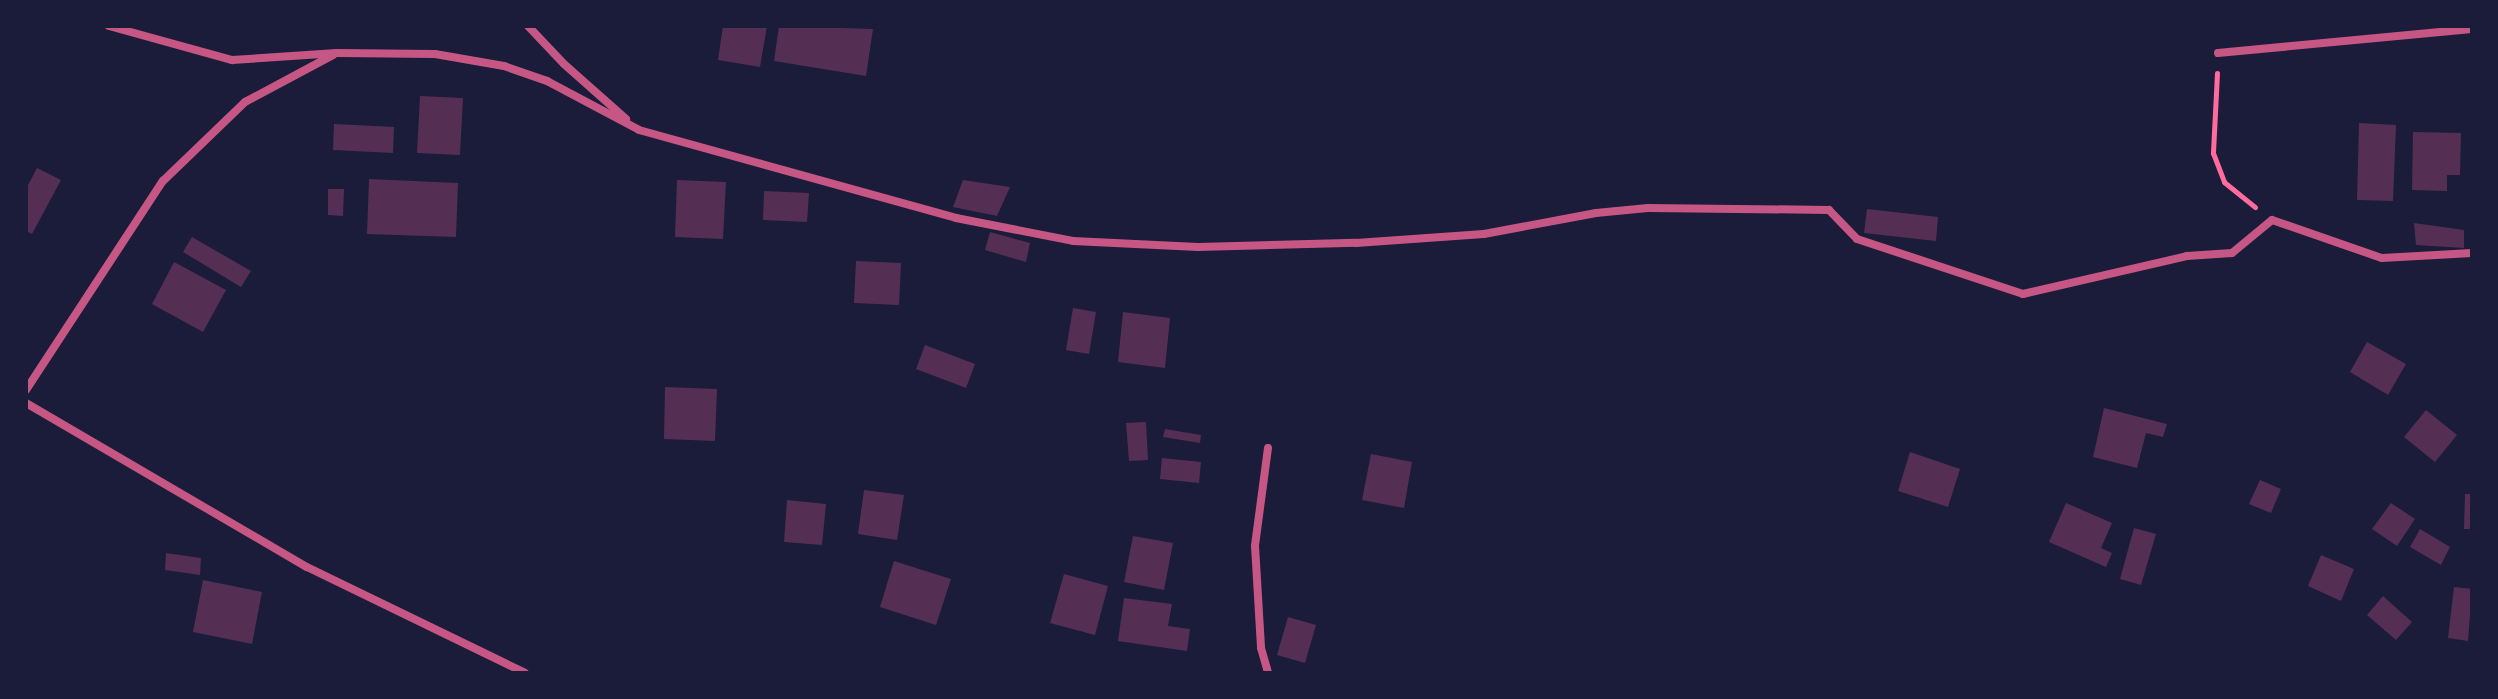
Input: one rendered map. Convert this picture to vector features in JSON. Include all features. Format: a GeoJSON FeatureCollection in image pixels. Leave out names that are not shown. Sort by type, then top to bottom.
{"type":"FeatureCollection","features":[{"type":"Feature","properties":{"kind":"street"},"geometry":{"type":"LineString","coordinates":[[109,26],[232,60],[337,53],[435,54],[504,66],[547,81],[639,130],[956,218],[1073,241],[1198,247],[1356,243],[1484,234],[1596,213],[1648,208],[1829,210],[1857,239],[2023,294],[2187,256],[2232,253],[2272,220],[2382,258],[2472,253]]}},
{"type":"Feature","properties":{"kind":"street"},"geometry":{"type":"LineString","coordinates":[[528,26],[579,78],[639,130]]}},
{"type":"Feature","properties":{"kind":"street"},"geometry":{"type":"LineString","coordinates":[[2218,53],[2472,29]]}},
{"type":"Feature","properties":{"kind":"street"},"geometry":{"type":"LineString","coordinates":[[26,390],[163,181],[245,102],[337,53]]}},
{"type":"Feature","properties":{"kind":"street"},"geometry":{"type":"LineString","coordinates":[[26,403],[307,567],[525,673]]}},
{"type":"Feature","properties":{"kind":"street"},"geometry":{"type":"LineString","coordinates":[[1268,448],[1255,546],[1261,648],[1268,673]]}},
{"type":"Feature","properties":{"kind":"path"},"geometry":{"type":"LineString","coordinates":[[2218,53],[2213,153],[2224,182],[2272,220]]}},
{"type":"Feature","properties":{"kind":"building"},"geometry":{"type":"Polygon","coordinates":[[[723,26],[767,26],[760,67],[718,60],[723,26]]]}},
{"type":"Feature","properties":{"kind":"building"},"geometry":{"type":"Polygon","coordinates":[[[779,26],[873,29],[866,76],[774,61],[779,26]]]}},
{"type":"Feature","properties":{"kind":"building"},"geometry":{"type":"Polygon","coordinates":[[[420,96],[463,98],[460,155],[417,153],[420,96]]]}},
{"type":"Feature","properties":{"kind":"building"},"geometry":{"type":"Polygon","coordinates":[[[2359,123],[2396,125],[2393,201],[2357,200],[2359,123]]]}},
{"type":"Feature","properties":{"kind":"building"},"geometry":{"type":"Polygon","coordinates":[[[334,124],[394,127],[393,153],[333,150],[334,124]]]}},
{"type":"Feature","properties":{"kind":"building"},"geometry":{"type":"Polygon","coordinates":[[[2413,132],[2461,133],[2460,175],[2447,175],[2447,191],[2412,190],[2413,132]]]}},
{"type":"Feature","properties":{"kind":"building"},"geometry":{"type":"Polygon","coordinates":[[[37,168],[61,180],[32,234],[26,231],[26,189],[37,168]]]}},
{"type":"Feature","properties":{"kind":"building"},"geometry":{"type":"Polygon","coordinates":[[[369,179],[458,183],[456,237],[367,234],[369,179]]]}},
{"type":"Feature","properties":{"kind":"building"},"geometry":{"type":"Polygon","coordinates":[[[677,180],[726,182],[723,239],[675,237],[677,180]]]}},
{"type":"Feature","properties":{"kind":"building"},"geometry":{"type":"Polygon","coordinates":[[[963,180],[1010,187],[997,216],[953,207],[963,180]]]}},
{"type":"Feature","properties":{"kind":"building"},"geometry":{"type":"Polygon","coordinates":[[[328,189],[344,189],[343,216],[328,215],[328,189]]]}},
{"type":"Feature","properties":{"kind":"building"},"geometry":{"type":"Polygon","coordinates":[[[764,191],[809,193],[807,222],[763,220],[764,191]]]}},
{"type":"Feature","properties":{"kind":"building"},"geometry":{"type":"Polygon","coordinates":[[[1867,209],[1938,217],[1936,241],[1864,233],[1867,209]]]}},
{"type":"Feature","properties":{"kind":"building"},"geometry":{"type":"Polygon","coordinates":[[[2414,223],[2464,230],[2464,248],[2416,245],[2414,223]]]}},
{"type":"Feature","properties":{"kind":"building"},"geometry":{"type":"Polygon","coordinates":[[[990,232],[1030,243],[1026,262],[985,250],[990,232]]]}},
{"type":"Feature","properties":{"kind":"building"},"geometry":{"type":"Polygon","coordinates":[[[192,237],[251,271],[241,287],[183,252],[192,237]]]}},
{"type":"Feature","properties":{"kind":"building"},"geometry":{"type":"Polygon","coordinates":[[[856,261],[901,263],[899,305],[854,303],[856,261]]]}},
{"type":"Feature","properties":{"kind":"building"},"geometry":{"type":"Polygon","coordinates":[[[174,262],[226,290],[203,332],[152,304],[174,262]]]}},
{"type":"Feature","properties":{"kind":"building"},"geometry":{"type":"Polygon","coordinates":[[[1073,308],[1096,312],[1089,354],[1066,350],[1073,308]]]}},
{"type":"Feature","properties":{"kind":"building"},"geometry":{"type":"Polygon","coordinates":[[[1123,312],[1170,318],[1165,368],[1118,362],[1123,312]]]}},
{"type":"Feature","properties":{"kind":"building"},"geometry":{"type":"Polygon","coordinates":[[[2367,342],[2406,364],[2388,395],[2350,372],[2367,342]]]}},
{"type":"Feature","properties":{"kind":"building"},"geometry":{"type":"Polygon","coordinates":[[[925,345],[975,364],[966,388],[916,369],[925,345]]]}},
{"type":"Feature","properties":{"kind":"building"},"geometry":{"type":"Polygon","coordinates":[[[665,387],[717,389],[715,441],[664,439],[665,387]]]}},
{"type":"Feature","properties":{"kind":"building"},"geometry":{"type":"Polygon","coordinates":[[[2104,408],[2167,424],[2163,437],[2146,433],[2137,468],[2093,457],[2104,408]]]}},
{"type":"Feature","properties":{"kind":"building"},"geometry":{"type":"Polygon","coordinates":[[[2426,410],[2457,435],[2435,462],[2404,437],[2426,410]]]}},
{"type":"Feature","properties":{"kind":"building"},"geometry":{"type":"Polygon","coordinates":[[[1146,422],[1148,460],[1129,461],[1126,423],[1146,422]]]}},
{"type":"Feature","properties":{"kind":"building"},"geometry":{"type":"Polygon","coordinates":[[[1165,429],[1201,435],[1200,443],[1163,437],[1165,429]]]}},
{"type":"Feature","properties":{"kind":"building"},"geometry":{"type":"Polygon","coordinates":[[[1910,452],[1960,469],[1948,507],[1898,491],[1910,452]]]}},
{"type":"Feature","properties":{"kind":"building"},"geometry":{"type":"Polygon","coordinates":[[[1371,454],[1412,462],[1404,508],[1362,500],[1371,454]]]}},
{"type":"Feature","properties":{"kind":"building"},"geometry":{"type":"Polygon","coordinates":[[[1162,458],[1201,462],[1199,483],[1160,479],[1162,458]]]}},
{"type":"Feature","properties":{"kind":"building"},"geometry":{"type":"Polygon","coordinates":[[[2260,480],[2281,489],[2271,513],[2249,504],[2260,480]]]}},
{"type":"Feature","properties":{"kind":"building"},"geometry":{"type":"Polygon","coordinates":[[[864,490],[904,495],[897,540],[858,534],[864,490]]]}},
{"type":"Feature","properties":{"kind":"building"},"geometry":{"type":"Polygon","coordinates":[[[2465,494],[2472,494],[2472,529],[2464,529],[2465,494]]]}},
{"type":"Feature","properties":{"kind":"building"},"geometry":{"type":"Polygon","coordinates":[[[787,500],[826,504],[822,545],[784,542],[787,500]]]}},
{"type":"Feature","properties":{"kind":"building"},"geometry":{"type":"Polygon","coordinates":[[[2066,503],[2112,523],[2101,548],[2112,553],[2106,567],[2049,542],[2066,503]]]}},
{"type":"Feature","properties":{"kind":"building"},"geometry":{"type":"Polygon","coordinates":[[[2391,503],[2415,519],[2397,546],[2372,529],[2391,503]]]}},
{"type":"Feature","properties":{"kind":"building"},"geometry":{"type":"Polygon","coordinates":[[[2134,528],[2156,534],[2141,585],[2120,579],[2134,528]]]}},
{"type":"Feature","properties":{"kind":"building"},"geometry":{"type":"Polygon","coordinates":[[[2420,529],[2450,547],[2441,565],[2410,547],[2420,529]]]}},
{"type":"Feature","properties":{"kind":"building"},"geometry":{"type":"Polygon","coordinates":[[[1133,536],[1173,543],[1164,590],[1124,582],[1133,536]]]}},
{"type":"Feature","properties":{"kind":"building"},"geometry":{"type":"Polygon","coordinates":[[[166,553],[201,558],[200,575],[165,570],[166,553]]]}},
{"type":"Feature","properties":{"kind":"building"},"geometry":{"type":"Polygon","coordinates":[[[2321,555],[2354,569],[2341,601],[2308,586],[2321,555]]]}},
{"type":"Feature","properties":{"kind":"building"},"geometry":{"type":"Polygon","coordinates":[[[894,561],[951,579],[936,625],[880,607],[894,561]]]}},
{"type":"Feature","properties":{"kind":"building"},"geometry":{"type":"Polygon","coordinates":[[[1064,574],[1108,586],[1095,635],[1050,623],[1064,574]]]}},
{"type":"Feature","properties":{"kind":"building"},"geometry":{"type":"Polygon","coordinates":[[[203,580],[262,592],[252,644],[193,632],[203,580]]]}},
{"type":"Feature","properties":{"kind":"building"},"geometry":{"type":"Polygon","coordinates":[[[2454,587],[2472,589],[2468,641],[2448,638],[2454,587]]]}},
{"type":"Feature","properties":{"kind":"building"},"geometry":{"type":"Polygon","coordinates":[[[2383,596],[2412,622],[2396,640],[2367,615],[2383,596]]]}},
{"type":"Feature","properties":{"kind":"building"},"geometry":{"type":"Polygon","coordinates":[[[1124,598],[1172,604],[1168,626],[1190,629],[1187,651],[1118,641],[1124,598]]]}},
{"type":"Feature","properties":{"kind":"building"},"geometry":{"type":"Polygon","coordinates":[[[1288,617],[1316,625],[1305,663],[1277,655],[1288,617]]]}}]}
